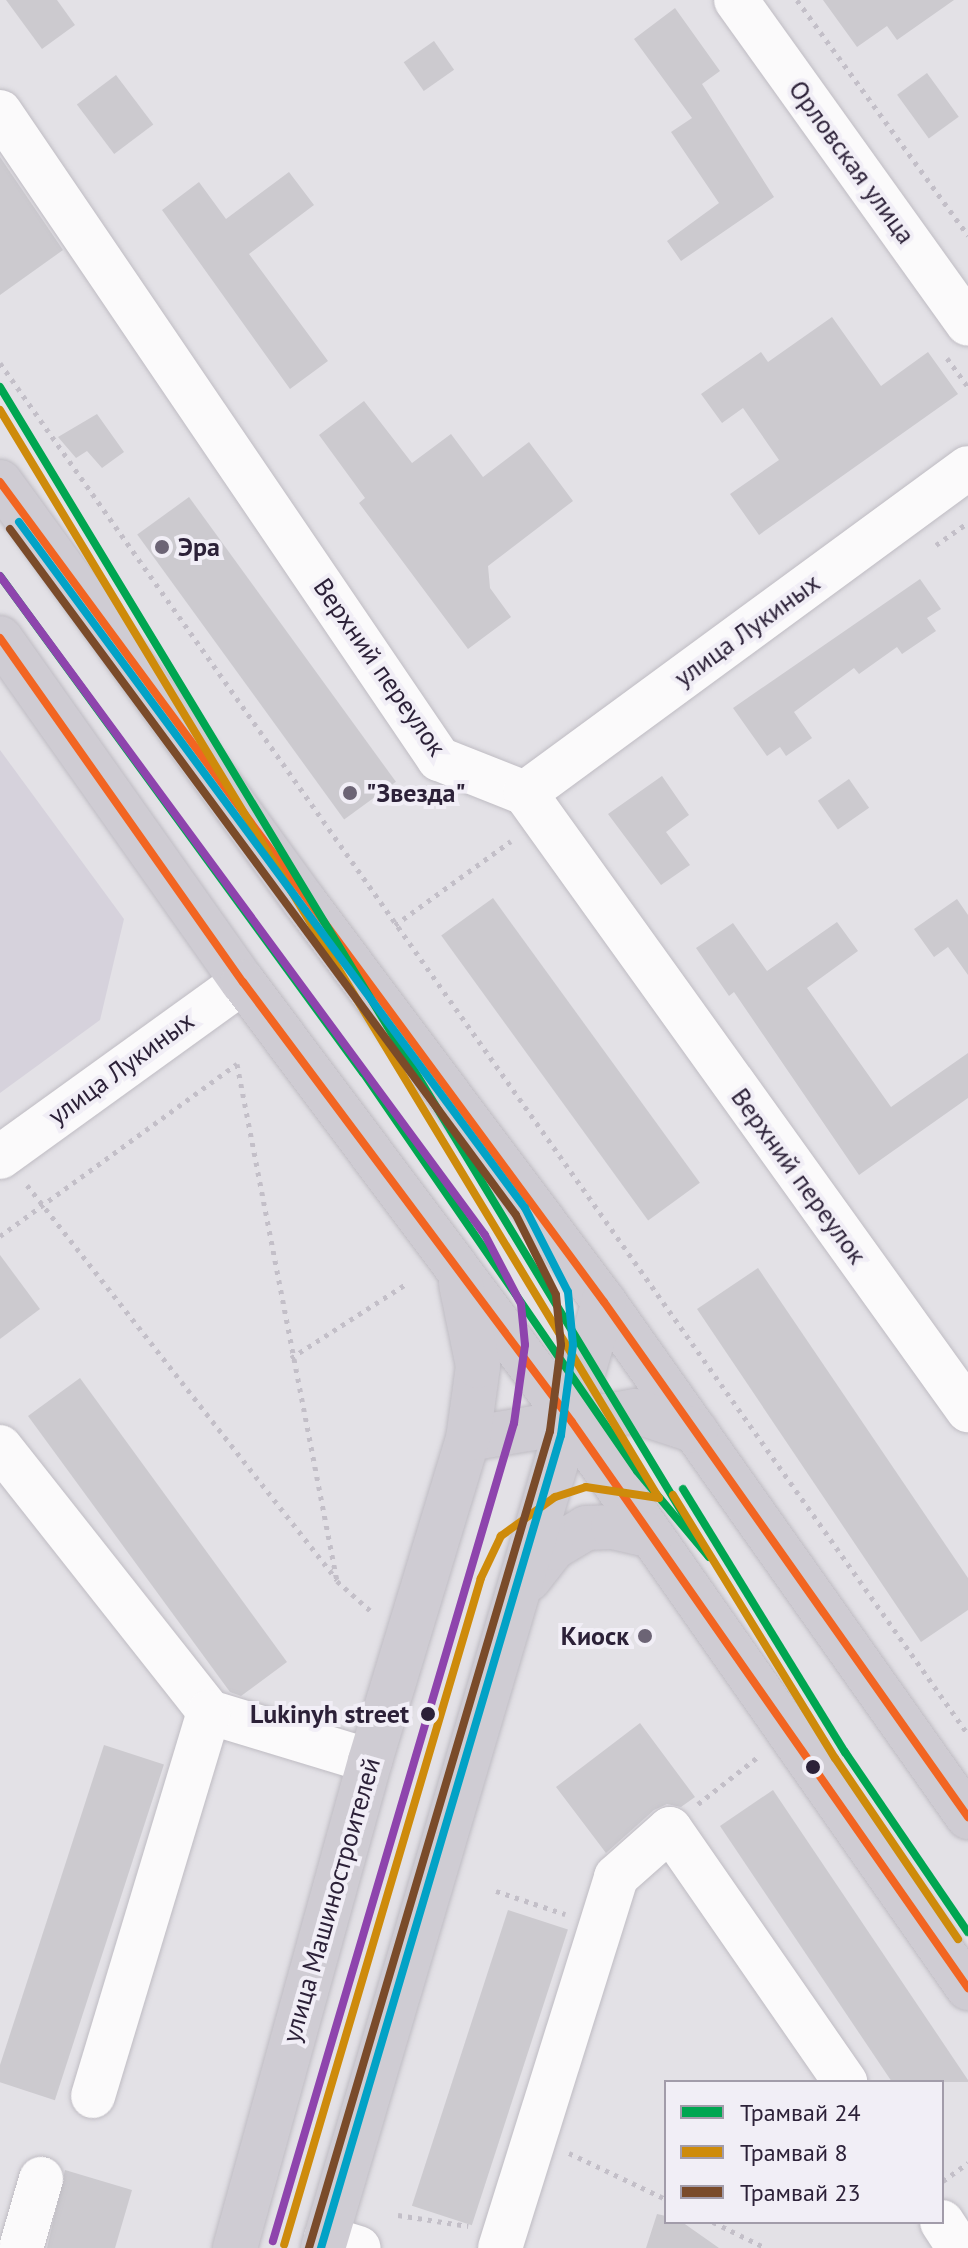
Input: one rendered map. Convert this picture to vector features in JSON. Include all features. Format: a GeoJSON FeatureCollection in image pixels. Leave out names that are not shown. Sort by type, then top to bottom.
{"type":"FeatureCollection","features":[{"type":"Feature","properties":{"kind":"main road"},"geometry":{"type":"LineString","coordinates":[[0,482],[304,901],[604,1302],[968,1817]]}},
{"type":"Feature","properties":{"kind":"main road"},"geometry":{"type":"LineString","coordinates":[[0,638],[243,982],[572,1422],[968,1988]]}},
{"type":"Feature","properties":{"kind":"main road","name":"улица Машиностроителей"},"geometry":{"type":"LineString","coordinates":[[235,2248],[370,1761],[468,1439],[478,1366],[459,1274]]}},
{"type":"Feature","properties":{"kind":"main road"},"geometry":{"type":"LineString","coordinates":[[336,2245],[604,1302]]}},
{"type":"Feature","properties":{"kind":"main road"},"geometry":{"type":"LineString","coordinates":[[468,1439],[635,1411],[696,1431]]}},
{"type":"Feature","properties":{"kind":"main road"},"geometry":{"type":"LineString","coordinates":[[521,1590],[553,1548],[586,1528],[613,1527],[651,1536]]}},
{"type":"Feature","properties":{"kind":"street","name":"Орловская улица"},"geometry":{"type":"LineString","coordinates":[[736,0],[968,324]]}},
{"type":"Feature","properties":{"kind":"street","name":"Верхний переулок"},"geometry":{"type":"LineString","coordinates":[[0,112],[439,759],[525,793],[968,1410]]}},
{"type":"Feature","properties":{"kind":"street","name":"улица Лукиных"},"geometry":{"type":"LineString","coordinates":[[525,793],[968,468]]}},
{"type":"Feature","properties":{"kind":"street","name":"улица Лукиных"},"geometry":{"type":"LineString","coordinates":[[2,1155],[243,982]]}},
{"type":"Feature","properties":{"kind":"street"},"geometry":{"type":"LineString","coordinates":[[0,1447],[209,1712],[370,1761]]}},
{"type":"Feature","properties":{"kind":"street"},"geometry":{"type":"LineString","coordinates":[[93,2096],[209,1712]]}},
{"type":"Feature","properties":{"kind":"street"},"geometry":{"type":"LineString","coordinates":[[500,2248],[616,1877],[670,1829],[844,2080]]}},
{"type":"Feature","properties":{"kind":"street"},"geometry":{"type":"LineString","coordinates":[[21,2248],[41,2179]]}},
{"type":"Feature","properties":{"kind":"street"},"geometry":{"type":"LineString","coordinates":[[943,2224],[959,2248]]}},
{"type":"Feature","properties":{"kind":"path"},"geometry":{"type":"LineString","coordinates":[[797,0],[968,235]]}},
{"type":"Feature","properties":{"kind":"path"},"geometry":{"type":"LineString","coordinates":[[0,363],[968,1734]]}},
{"type":"Feature","properties":{"kind":"path"},"geometry":{"type":"LineString","coordinates":[[0,1236],[237,1064],[291,1358],[337,1581]]}},
{"type":"Feature","properties":{"kind":"path"},"geometry":{"type":"LineString","coordinates":[[2,1155],[337,1581],[383,1621]]}},
{"type":"Feature","properties":{"kind":"path"},"geometry":{"type":"LineString","coordinates":[[291,1358],[406,1284]]}},
{"type":"Feature","properties":{"kind":"path"},"geometry":{"type":"LineString","coordinates":[[670,1829],[759,1756]]}},
{"type":"Feature","properties":{"kind":"path"},"geometry":{"type":"LineString","coordinates":[[496,1891],[600,1925]]}},
{"type":"Feature","properties":{"kind":"path"},"geometry":{"type":"LineString","coordinates":[[944,2180],[968,2163]]}},
{"type":"Feature","properties":{"kind":"path"},"geometry":{"type":"LineString","coordinates":[[717,2224],[766,2248]]}},
{"type":"Feature","properties":{"kind":"shaded area"},"geometry":{"type":"Polygon","coordinates":[[[0,750],[124,919],[100,1020],[0,1093],[0,750]]]}},
{"type":"Feature","properties":{"kind":"building"},"geometry":{"type":"Polygon","coordinates":[[[6,0],[57,0],[75,25],[42,49],[6,0]]]}},
{"type":"Feature","properties":{"kind":"building"},"geometry":{"type":"Polygon","coordinates":[[[823,0],[954,0],[897,40],[887,26],[857,47],[823,0]]]}},
{"type":"Feature","properties":{"kind":"building"},"geometry":{"type":"Polygon","coordinates":[[[675,8],[720,71],[702,84],[774,197],[681,261],[667,241],[719,203],[671,132],[692,118],[634,39],[675,8]]]}},
{"type":"Feature","properties":{"kind":"building"},"geometry":{"type":"Polygon","coordinates":[[[434,41],[454,70],[424,91],[404,62],[434,41]]]}},
{"type":"Feature","properties":{"kind":"building"},"geometry":{"type":"Polygon","coordinates":[[[927,73],[959,117],[929,138],[897,95],[927,73]]]}},
{"type":"Feature","properties":{"kind":"building"},"geometry":{"type":"Polygon","coordinates":[[[116,75],[153,125],[114,154],[77,104],[116,75]]]}},
{"type":"Feature","properties":{"kind":"building"},"geometry":{"type":"Polygon","coordinates":[[[0,157],[63,250],[0,295],[0,157]]]}},
{"type":"Feature","properties":{"kind":"building"},"geometry":{"type":"Polygon","coordinates":[[[289,172],[314,205],[249,254],[328,361],[290,389],[162,210],[199,182],[226,219],[289,172]]]}},
{"type":"Feature","properties":{"kind":"building"},"geometry":{"type":"Polygon","coordinates":[[[832,317],[881,386],[928,352],[958,394],[759,535],[730,494],[779,460],[743,408],[722,423],[701,394],[761,352],[768,362],[832,317]]]}},
{"type":"Feature","properties":{"kind":"building"},"geometry":{"type":"Polygon","coordinates":[[[364,401],[412,463],[451,434],[483,477],[529,442],[573,501],[488,566],[490,588],[511,617],[468,649],[359,503],[365,498],[319,435],[364,401]]]}},
{"type":"Feature","properties":{"kind":"building"},"geometry":{"type":"Polygon","coordinates":[[[97,414],[124,452],[102,468],[87,451],[76,458],[58,437],[97,414]]]}},
{"type":"Feature","properties":{"kind":"building"},"geometry":{"type":"Polygon","coordinates":[[[189,497],[396,782],[344,819],[137,535],[189,497]]]}},
{"type":"Feature","properties":{"kind":"building"},"geometry":{"type":"Polygon","coordinates":[[[920,579],[941,609],[927,618],[936,631],[902,654],[897,647],[859,674],[854,668],[794,712],[812,738],[786,756],[780,747],[767,756],[733,708],[920,579]]]}},
{"type":"Feature","properties":{"kind":"building"},"geometry":{"type":"Polygon","coordinates":[[[662,776],[689,815],[666,832],[690,865],[661,885],[608,814],[662,776]]]}},
{"type":"Feature","properties":{"kind":"building"},"geometry":{"type":"Polygon","coordinates":[[[849,779],[869,808],[838,829],[818,801],[849,779]]]}},
{"type":"Feature","properties":{"kind":"building"},"geometry":{"type":"Polygon","coordinates":[[[493,898],[700,1183],[648,1220],[441,936],[493,898]]]}},
{"type":"Feature","properties":{"kind":"building"},"geometry":{"type":"Polygon","coordinates":[[[957,899],[968,915],[968,975],[948,947],[934,957],[914,929],[957,899]]]}},
{"type":"Feature","properties":{"kind":"building"},"geometry":{"type":"Polygon","coordinates":[[[837,922],[858,951],[807,988],[891,1107],[968,1053],[968,1098],[859,1175],[734,992],[729,996],[696,948],[733,923],[767,971],[837,922]]]}},
{"type":"Feature","properties":{"kind":"building"},"geometry":{"type":"Polygon","coordinates":[[[0,1255],[40,1309],[0,1339],[0,1255]]]}},
{"type":"Feature","properties":{"kind":"building"},"geometry":{"type":"Polygon","coordinates":[[[758,1268],[968,1578],[968,1610],[921,1642],[697,1309],[758,1268]]]}},
{"type":"Feature","properties":{"kind":"building"},"geometry":{"type":"Polygon","coordinates":[[[80,1378],[287,1662],[241,1696],[230,1692],[28,1416],[80,1378]]]}},
{"type":"Feature","properties":{"kind":"building"},"geometry":{"type":"Polygon","coordinates":[[[640,1723],[695,1797],[681,1807],[667,1804],[654,1810],[606,1853],[556,1787],[640,1723]]]}},
{"type":"Feature","properties":{"kind":"building"},"geometry":{"type":"Polygon","coordinates":[[[104,1745],[164,1764],[55,2100],[0,2082],[0,2065],[104,1745]]]}},
{"type":"Feature","properties":{"kind":"building"},"geometry":{"type":"Polygon","coordinates":[[[773,1790],[968,2082],[891,2080],[720,1826],[773,1790]]]}},
{"type":"Feature","properties":{"kind":"building"},"geometry":{"type":"Polygon","coordinates":[[[508,1910],[568,1929],[472,2225],[412,2206],[508,1910]]]}},
{"type":"Feature","properties":{"kind":"building"},"geometry":{"type":"Polygon","coordinates":[[[65,2170],[132,2190],[115,2248],[47,2248],[65,2170]]]}},
{"type":"Feature","properties":{"kind":"building"},"geometry":{"type":"Polygon","coordinates":[[[657,2214],[664,2216],[664,2224],[685,2224],[719,2248],[646,2248],[657,2214]]]}},
{"type":"Feature","properties":{"kind":"tram line","name":"24"},"geometry":{"type":"LineString","coordinates":[[0,387],[709,1557],[637,1471],[363,1073],[0,576]]}},
{"type":"Feature","properties":{"kind":"tram line","name":"8"},"geometry":{"type":"LineString","coordinates":[[0,410],[659,1498],[586,1487],[555,1497],[501,1536],[481,1578],[284,2245]]}},
{"type":"Feature","properties":{"kind":"tram line","name":"23"},"geometry":{"type":"LineString","coordinates":[[10,529],[516,1215],[556,1295],[561,1345],[550,1431],[309,2248]]}},
{"type":"Feature","properties":{"kind":"tram line","name":"24"},"geometry":{"type":"LineString","coordinates":[[683,1489],[845,1752],[968,1932]]}},
{"type":"Feature","properties":{"kind":"tram line","name":"8"},"geometry":{"type":"LineString","coordinates":[[673,1495],[835,1758],[958,1939]]}},
{"type":"Feature","properties":{"kind":"transit line"},"geometry":{"type":"LineString","coordinates":[[0,482],[604,1302],[968,1817]]}},
{"type":"Feature","properties":{"kind":"transit line"},"geometry":{"type":"LineString","coordinates":[[19,522],[525,1208],[568,1292],[573,1345],[561,1435],[321,2248]]}},
{"type":"Feature","properties":{"kind":"transit line"},"geometry":{"type":"LineString","coordinates":[[0,576],[485,1235],[521,1304],[525,1345],[514,1423],[273,2241]]}},
{"type":"Feature","properties":{"kind":"transit line"},"geometry":{"type":"LineString","coordinates":[[0,638],[243,982],[572,1422],[968,1988]]}},
{"type":"Feature","properties":{"kind":"place","name":"Эра"},"geometry":{"type":"Point","coordinates":[162,547]}},
{"type":"Feature","properties":{"kind":"place","name":"\"Звезда\""},"geometry":{"type":"Point","coordinates":[350,793]}},
{"type":"Feature","properties":{"kind":"place","name":"Киоск"},"geometry":{"type":"Point","coordinates":[645,1636]}},
{"type":"Feature","properties":{"kind":"place","name":"Lukinyh street"},"geometry":{"type":"Point","coordinates":[428,1714]}}]}
